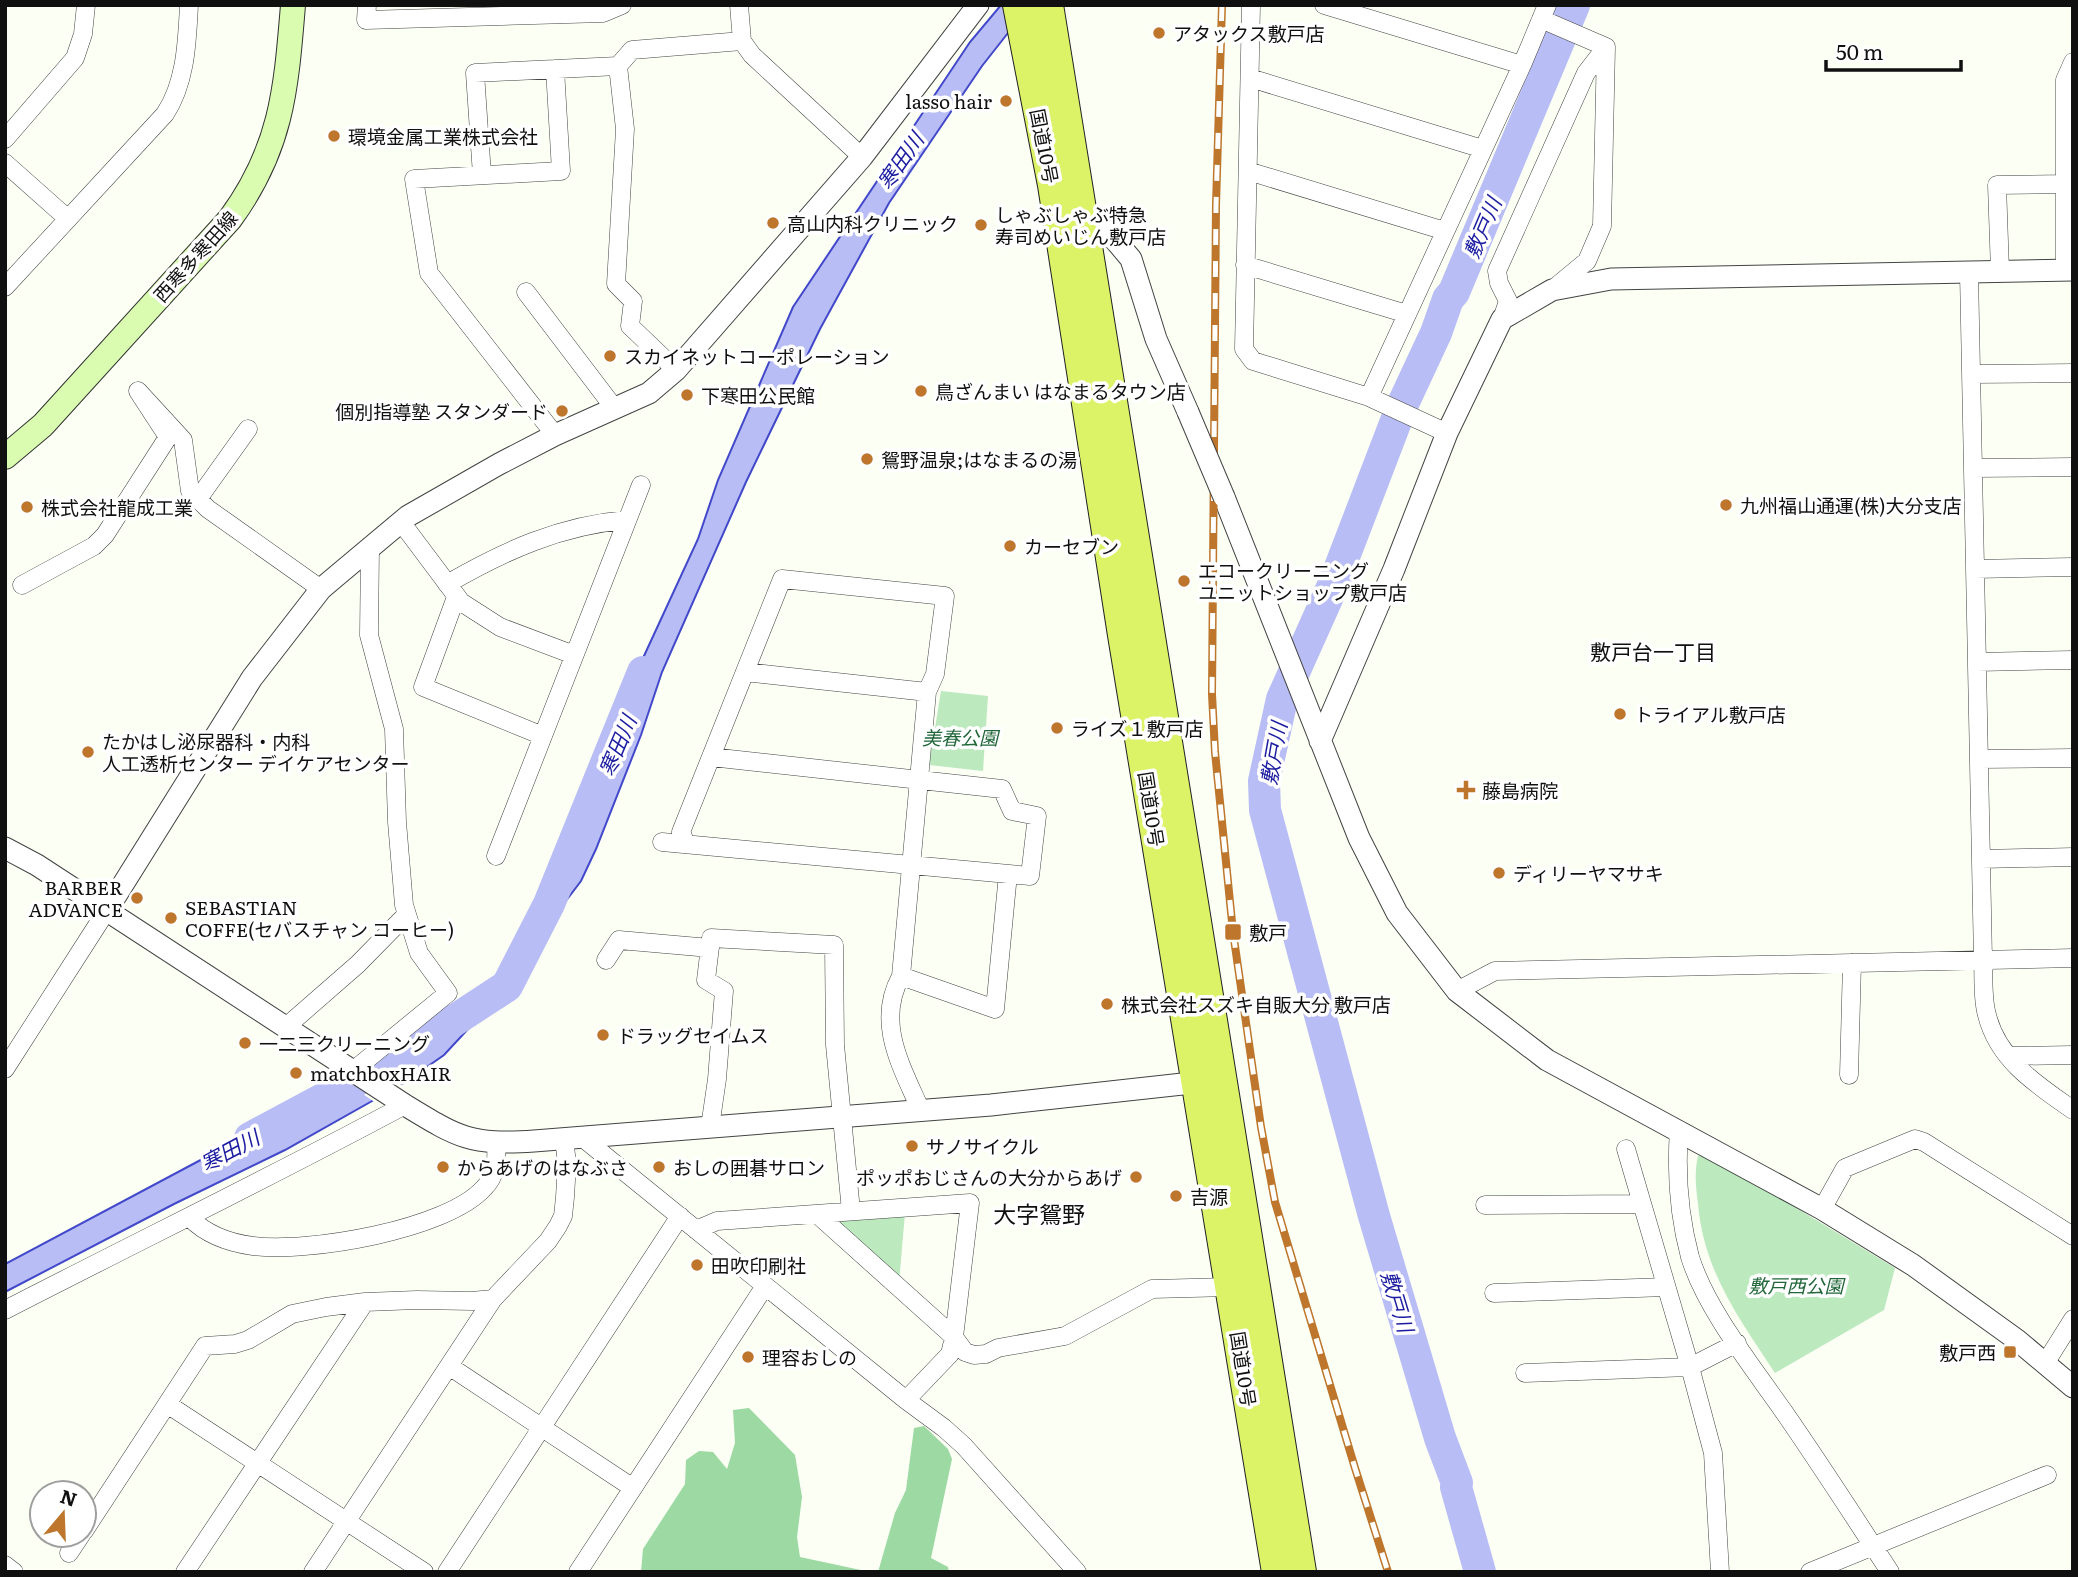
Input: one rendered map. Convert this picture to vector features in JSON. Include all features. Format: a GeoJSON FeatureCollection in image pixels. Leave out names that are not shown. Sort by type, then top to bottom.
{"type":"FeatureCollection","features":[{"type":"Feature","properties":{"kind":"highway","name":"国道10号"},"geometry":{"type":"LineString","coordinates":[[1018,5],[1025,37],[1050,100],[1083,216],[1209,1081],[1230,1287],[1277,1572]]}},
{"type":"Feature","properties":{"kind":"highway","name":"国道10号"},"geometry":{"type":"LineString","coordinates":[[1048,5],[1053,185],[1123,635],[1301,1572]]}},
{"type":"Feature","properties":{"kind":"main road","name":"西寒多寒田線"},"geometry":{"type":"LineString","coordinates":[[5,457],[43,425],[230,219],[251,190],[281,113],[288,72],[293,5]]}},
{"type":"Feature","properties":{"kind":"street"},"geometry":{"type":"LineString","coordinates":[[5,139],[70,66],[82,42],[86,5]]}},
{"type":"Feature","properties":{"kind":"street"},"geometry":{"type":"LineString","coordinates":[[5,287],[171,106],[184,64],[189,5]]}},
{"type":"Feature","properties":{"kind":"street"},"geometry":{"type":"LineString","coordinates":[[367,5],[366,20],[453,11],[546,10],[603,13],[622,5]]}},
{"type":"Feature","properties":{"kind":"street"},"geometry":{"type":"LineString","coordinates":[[739,5],[742,41],[752,55],[862,157]]}},
{"type":"Feature","properties":{"kind":"street"},"geometry":{"type":"LineString","coordinates":[[5,1069],[252,678],[321,589],[401,522],[499,464],[555,435],[649,393],[676,370],[862,157],[978,5]]}},
{"type":"Feature","properties":{"kind":"street"},"geometry":{"type":"LineString","coordinates":[[1251,5],[1244,349],[1253,361],[1368,397],[1440,429]]}},
{"type":"Feature","properties":{"kind":"street"},"geometry":{"type":"LineString","coordinates":[[1324,5],[1522,65]]}},
{"type":"Feature","properties":{"kind":"street"},"geometry":{"type":"LineString","coordinates":[[1368,397],[1547,16],[1598,44]]}},
{"type":"Feature","properties":{"kind":"street"},"geometry":{"type":"LineString","coordinates":[[482,176],[475,74],[618,66],[632,50],[742,41]]}},
{"type":"Feature","properties":{"kind":"street"},"geometry":{"type":"LineString","coordinates":[[1502,318],[1552,290],[1587,261],[1602,226],[1598,44]]}},
{"type":"Feature","properties":{"kind":"street"},"geometry":{"type":"LineString","coordinates":[[1320,741],[1394,569],[1440,429],[1502,318],[1507,300],[1497,271],[1598,44]]}},
{"type":"Feature","properties":{"kind":"street"},"geometry":{"type":"LineString","coordinates":[[618,66],[625,129],[616,284],[632,301],[630,326],[676,370]]}},
{"type":"Feature","properties":{"kind":"street"},"geometry":{"type":"LineString","coordinates":[[1552,290],[1611,279],[2069,270],[2065,80],[2072,66]]}},
{"type":"Feature","properties":{"kind":"street"},"geometry":{"type":"LineString","coordinates":[[555,69],[561,171],[414,179],[429,274],[555,435]]}},
{"type":"Feature","properties":{"kind":"street"},"geometry":{"type":"LineString","coordinates":[[1250,78],[1483,149]]}},
{"type":"Feature","properties":{"kind":"street"},"geometry":{"type":"LineString","coordinates":[[5,163],[68,219]]}},
{"type":"Feature","properties":{"kind":"street"},"geometry":{"type":"LineString","coordinates":[[1248,171],[1445,231]]}},
{"type":"Feature","properties":{"kind":"street"},"geometry":{"type":"LineString","coordinates":[[2000,271],[1997,185],[2068,173]]}},
{"type":"Feature","properties":{"kind":"street"},"geometry":{"type":"LineString","coordinates":[[1053,185],[1083,216],[1115,240],[1131,259],[1156,339],[1224,497],[1359,838],[1397,913],[1457,991],[1547,1060],[1822,1209],[1913,1265],[2046,1362],[2073,1387]]}},
{"type":"Feature","properties":{"kind":"street"},"geometry":{"type":"LineString","coordinates":[[1245,265],[1407,314]]}},
{"type":"Feature","properties":{"kind":"street"},"geometry":{"type":"LineString","coordinates":[[1969,273],[1986,1013],[1996,1042],[2028,1079],[2073,1110]]}},
{"type":"Feature","properties":{"kind":"street"},"geometry":{"type":"LineString","coordinates":[[526,292],[615,409]]}},
{"type":"Feature","properties":{"kind":"street"},"geometry":{"type":"LineString","coordinates":[[1971,374],[2073,373]]}},
{"type":"Feature","properties":{"kind":"street"},"geometry":{"type":"LineString","coordinates":[[22,585],[94,546],[105,535],[168,437],[138,391],[183,440],[190,491],[208,509],[321,589]]}},
{"type":"Feature","properties":{"kind":"street"},"geometry":{"type":"LineString","coordinates":[[198,499],[248,429]]}},
{"type":"Feature","properties":{"kind":"street"},"geometry":{"type":"LineString","coordinates":[[1973,468],[2073,467]]}},
{"type":"Feature","properties":{"kind":"street"},"geometry":{"type":"LineString","coordinates":[[496,856],[641,485]]}},
{"type":"Feature","properties":{"kind":"street"},"geometry":{"type":"LineString","coordinates":[[542,736],[423,687],[452,591],[478,566],[528,542],[580,526],[627,520]]}},
{"type":"Feature","properties":{"kind":"street"},"geometry":{"type":"LineString","coordinates":[[401,522],[460,603],[500,627],[574,655]]}},
{"type":"Feature","properties":{"kind":"street"},"geometry":{"type":"LineString","coordinates":[[354,1070],[448,993],[419,953],[404,905],[397,822],[394,729],[369,635],[370,548]]}},
{"type":"Feature","properties":{"kind":"street"},"geometry":{"type":"LineString","coordinates":[[1975,569],[2073,567]]}},
{"type":"Feature","properties":{"kind":"street"},"geometry":{"type":"LineString","coordinates":[[686,844],[681,832],[782,579],[945,596],[935,674],[927,692],[901,976],[890,1001],[890,1025],[897,1053],[921,1111]]}},
{"type":"Feature","properties":{"kind":"street"},"geometry":{"type":"LineString","coordinates":[[1977,662],[2073,660]]}},
{"type":"Feature","properties":{"kind":"street"},"geometry":{"type":"LineString","coordinates":[[745,672],[927,692]]}},
{"type":"Feature","properties":{"kind":"street"},"geometry":{"type":"LineString","coordinates":[[662,842],[1030,876],[1037,816],[1012,811],[1002,789],[711,757]]}},
{"type":"Feature","properties":{"kind":"street"},"geometry":{"type":"LineString","coordinates":[[1979,760],[2073,758]]}},
{"type":"Feature","properties":{"kind":"street"},"geometry":{"type":"LineString","coordinates":[[5,849],[37,865],[401,1102],[456,1135],[470,1140],[496,1143],[710,1128],[921,1111],[1209,1081]]}},
{"type":"Feature","properties":{"kind":"street"},"geometry":{"type":"LineString","coordinates":[[1981,859],[2073,858]]}},
{"type":"Feature","properties":{"kind":"street"},"geometry":{"type":"LineString","coordinates":[[901,976],[995,1009],[1008,874]]}},
{"type":"Feature","properties":{"kind":"street"},"geometry":{"type":"LineString","coordinates":[[287,1026],[358,964],[407,914]]}},
{"type":"Feature","properties":{"kind":"street"},"geometry":{"type":"LineString","coordinates":[[710,1128],[724,991],[706,980],[711,938],[834,945],[835,1045],[851,1211]]}},
{"type":"Feature","properties":{"kind":"street"},"geometry":{"type":"LineString","coordinates":[[606,960],[620,940],[710,948]]}},
{"type":"Feature","properties":{"kind":"street"},"geometry":{"type":"LineString","coordinates":[[1457,991],[1495,971],[2073,958]]}},
{"type":"Feature","properties":{"kind":"street"},"geometry":{"type":"LineString","coordinates":[[1849,1075],[1852,963]]}},
{"type":"Feature","properties":{"kind":"street"},"geometry":{"type":"LineString","coordinates":[[2008,1056],[2073,1055]]}},
{"type":"Feature","properties":{"kind":"street"},"geometry":{"type":"LineString","coordinates":[[5,1310],[190,1218],[401,1102]]}},
{"type":"Feature","properties":{"kind":"street"},"geometry":{"type":"LineString","coordinates":[[1679,1130],[1677,1156],[1681,1216],[1691,1258],[1704,1292],[1890,1572]]}},
{"type":"Feature","properties":{"kind":"street"},"geometry":{"type":"LineString","coordinates":[[573,1138],[680,1216],[964,1446],[1077,1572]]}},
{"type":"Feature","properties":{"kind":"street"},"geometry":{"type":"LineString","coordinates":[[313,1572],[493,1299],[548,1241],[558,1226],[563,1216],[567,1163],[573,1138]]}},
{"type":"Feature","properties":{"kind":"street"},"geometry":{"type":"LineString","coordinates":[[1822,1209],[1845,1168],[1915,1139],[1924,1142],[2073,1236]]}},
{"type":"Feature","properties":{"kind":"street"},"geometry":{"type":"LineString","coordinates":[[190,1218],[199,1227],[215,1235],[243,1244],[267,1247],[299,1246],[396,1230],[441,1215],[477,1195],[490,1181],[496,1167],[496,1143]]}},
{"type":"Feature","properties":{"kind":"street"},"geometry":{"type":"LineString","coordinates":[[1626,1149],[1713,1453],[1720,1572]]}},
{"type":"Feature","properties":{"kind":"street"},"geometry":{"type":"LineString","coordinates":[[696,1230],[717,1221],[970,1203],[950,1354],[906,1400]]}},
{"type":"Feature","properties":{"kind":"street"},"geometry":{"type":"LineString","coordinates":[[1485,1205],[1642,1204]]}},
{"type":"Feature","properties":{"kind":"street"},"geometry":{"type":"LineString","coordinates":[[817,1214],[954,1337],[965,1352],[974,1355],[1065,1336],[1152,1289],[1230,1287]]}},
{"type":"Feature","properties":{"kind":"street"},"geometry":{"type":"LineString","coordinates":[[447,1572],[680,1216]]}},
{"type":"Feature","properties":{"kind":"street"},"geometry":{"type":"LineString","coordinates":[[578,1572],[765,1286]]}},
{"type":"Feature","properties":{"kind":"street"},"geometry":{"type":"LineString","coordinates":[[1494,1293],[1666,1287]]}},
{"type":"Feature","properties":{"kind":"street"},"geometry":{"type":"LineString","coordinates":[[98,1510],[205,1346],[235,1344],[248,1340],[292,1314],[365,1301],[493,1299]]}},
{"type":"Feature","properties":{"kind":"street"},"geometry":{"type":"LineString","coordinates":[[185,1572],[365,1301]]}},
{"type":"Feature","properties":{"kind":"street"},"geometry":{"type":"LineString","coordinates":[[2046,1362],[2073,1319]]}},
{"type":"Feature","properties":{"kind":"street"},"geometry":{"type":"LineString","coordinates":[[1525,1373],[1689,1367],[1737,1343]]}},
{"type":"Feature","properties":{"kind":"street"},"geometry":{"type":"LineString","coordinates":[[449,1366],[633,1488]]}},
{"type":"Feature","properties":{"kind":"street"},"geometry":{"type":"LineString","coordinates":[[167,1404],[424,1572]]}},
{"type":"Feature","properties":{"kind":"street"},"geometry":{"type":"LineString","coordinates":[[1810,1572],[2047,1475]]}},
{"type":"Feature","properties":{"kind":"street"},"geometry":{"type":"LineString","coordinates":[[69,1553],[72,1549]]}},
{"type":"Feature","properties":{"kind":"street"},"geometry":{"type":"LineString","coordinates":[[5,1565],[14,1572]]}},
{"type":"Feature","properties":{"kind":"green space","name":"美春公園"},"geometry":{"type":"Polygon","coordinates":[[[941,691],[988,696],[983,771],[929,765],[941,691]]]}},
{"type":"Feature","properties":{"kind":"green space","name":"敷戸西公園"},"geometry":{"type":"Polygon","coordinates":[[[1698,1156],[1713,1157],[1895,1268],[1884,1310],[1775,1373],[1725,1293],[1708,1251],[1696,1186],[1697,1162],[1698,1156]]]}},
{"type":"Feature","properties":{"kind":"green space"},"geometry":{"type":"Polygon","coordinates":[[[905,1213],[899,1283],[835,1224],[838,1219],[905,1213]]]}},
{"type":"Feature","properties":{"kind":"green space"},"geometry":{"type":"Polygon","coordinates":[[[749,1408],[795,1455],[802,1497],[797,1537],[800,1557],[870,1572],[641,1572],[643,1549],[685,1484],[686,1460],[699,1451],[713,1452],[727,1469],[735,1443],[733,1410],[749,1408]]]}},
{"type":"Feature","properties":{"kind":"green space"},"geometry":{"type":"Polygon","coordinates":[[[924,1426],[948,1449],[952,1459],[931,1558],[948,1567],[949,1572],[878,1572],[895,1513],[906,1490],[914,1428],[924,1426]]]}},
{"type":"Feature","properties":{"kind":"water"},"geometry":{"type":"Polygon","coordinates":[[[1001,5],[1030,5],[982,66],[889,203],[820,329],[746,482],[662,672],[641,735],[581,881],[537,939],[504,999],[469,1028],[444,1055],[404,1083],[285,1150],[5,1292],[5,1264],[210,1155],[349,1088],[411,1053],[421,1053],[442,1042],[491,1002],[571,877],[620,765],[629,694],[638,669],[698,539],[718,480],[793,307],[970,42],[1001,5]]]}},
{"type":"Feature","properties":{"kind":"pier"},"geometry":{"type":"Polygon","coordinates":[[[377,1068],[404,1087],[376,1103],[348,1084],[377,1068]]]}},
{"type":"Feature","properties":{"kind":"waterway","name":"敷戸川"},"geometry":{"type":"LineString","coordinates":[[1480,1572],[1457,1483],[1440,1438],[1374,1216],[1265,810],[1264,781],[1282,699],[1334,583],[1401,408],[1436,333],[1448,299],[1454,292],[1574,5]]}},
{"type":"Feature","properties":{"kind":"waterway","name":"寒田川"},"geometry":{"type":"LineString","coordinates":[[250,1138],[386,1065],[507,986],[549,904],[643,672]]}},
{"type":"Feature","properties":{"kind":"railway"},"geometry":{"type":"LineString","coordinates":[[1222,5],[1216,205],[1212,694],[1215,752],[1233,932],[1261,1127],[1275,1202],[1388,1572]]}},
{"type":"Feature","properties":{"kind":"place","name":"アタックス敷戸店"},"geometry":{"type":"Point","coordinates":[1159,33]}},
{"type":"Feature","properties":{"kind":"place","name":"lasso hair"},"geometry":{"type":"Point","coordinates":[1006,101]}},
{"type":"Feature","properties":{"kind":"place","name":"環境金属工業株式会社"},"geometry":{"type":"Point","coordinates":[334,136]}},
{"type":"Feature","properties":{"kind":"place","name":"高山内科クリニック"},"geometry":{"type":"Point","coordinates":[773,223]}},
{"type":"Feature","properties":{"kind":"place","name":"しゃぶしゃぶ特急 寿司めいじん敷戸店"},"geometry":{"type":"Point","coordinates":[981,225]}},
{"type":"Feature","properties":{"kind":"place","name":"スカイネットコーポレーション"},"geometry":{"type":"Point","coordinates":[610,356]}},
{"type":"Feature","properties":{"kind":"place","name":"鳥ざんまい はなまるタウン店"},"geometry":{"type":"Point","coordinates":[921,391]}},
{"type":"Feature","properties":{"kind":"place","name":"下寒田公民館"},"geometry":{"type":"Point","coordinates":[687,395]}},
{"type":"Feature","properties":{"kind":"place","name":"個別指導塾 スタンダード"},"geometry":{"type":"Point","coordinates":[562,411]}},
{"type":"Feature","properties":{"kind":"place","name":"鴛野温泉;はなまるの湯"},"geometry":{"type":"Point","coordinates":[867,459]}},
{"type":"Feature","properties":{"kind":"place","name":"九州福山通運(株)大分支店"},"geometry":{"type":"Point","coordinates":[1726,505]}},
{"type":"Feature","properties":{"kind":"place","name":"株式会社龍成工業"},"geometry":{"type":"Point","coordinates":[27,507]}},
{"type":"Feature","properties":{"kind":"place","name":"カーセブン"},"geometry":{"type":"Point","coordinates":[1010,546]}},
{"type":"Feature","properties":{"kind":"place","name":"エコークリーニング ユニットショップ敷戸店"},"geometry":{"type":"Point","coordinates":[1184,581]}},
{"type":"Feature","properties":{"kind":"place","name":"トライアル敷戸店"},"geometry":{"type":"Point","coordinates":[1620,714]}},
{"type":"Feature","properties":{"kind":"place","name":"ライズ１敷戸店"},"geometry":{"type":"Point","coordinates":[1057,728]}},
{"type":"Feature","properties":{"kind":"place","name":"たかはし泌尿器科・内科 人工透析センター デイケアセンター"},"geometry":{"type":"Point","coordinates":[88,752]}},
{"type":"Feature","properties":{"kind":"place","name":"藤島病院"},"geometry":{"type":"Point","coordinates":[1466,790]}},
{"type":"Feature","properties":{"kind":"place","name":"ディリーヤマサキ"},"geometry":{"type":"Point","coordinates":[1499,873]}},
{"type":"Feature","properties":{"kind":"place","name":"BARBER ADVANCE"},"geometry":{"type":"Point","coordinates":[137,898]}},
{"type":"Feature","properties":{"kind":"place","name":"SEBASTIAN COFFE(セバスチャン コーヒー)"},"geometry":{"type":"Point","coordinates":[171,918]}},
{"type":"Feature","properties":{"kind":"place","name":"敷戸"},"geometry":{"type":"Point","coordinates":[1233,932]}},
{"type":"Feature","properties":{"kind":"place","name":"株式会社スズキ自販大分 敷戸店"},"geometry":{"type":"Point","coordinates":[1107,1004]}},
{"type":"Feature","properties":{"kind":"place","name":"ドラッグセイムス"},"geometry":{"type":"Point","coordinates":[603,1035]}},
{"type":"Feature","properties":{"kind":"place","name":"一二三クリーニング"},"geometry":{"type":"Point","coordinates":[245,1043]}},
{"type":"Feature","properties":{"kind":"place","name":"matchboxHAIR"},"geometry":{"type":"Point","coordinates":[296,1073]}},
{"type":"Feature","properties":{"kind":"place","name":"サノサイクル"},"geometry":{"type":"Point","coordinates":[912,1146]}},
{"type":"Feature","properties":{"kind":"place","name":"からあげのはなぶさ"},"geometry":{"type":"Point","coordinates":[443,1167]}},
{"type":"Feature","properties":{"kind":"place","name":"おしの囲碁サロン"},"geometry":{"type":"Point","coordinates":[659,1167]}},
{"type":"Feature","properties":{"kind":"place","name":"ポッポおじさんの大分からあげ"},"geometry":{"type":"Point","coordinates":[1136,1177]}},
{"type":"Feature","properties":{"kind":"place","name":"吉源"},"geometry":{"type":"Point","coordinates":[1176,1196]}},
{"type":"Feature","properties":{"kind":"place","name":"田吹印刷社"},"geometry":{"type":"Point","coordinates":[697,1265]}},
{"type":"Feature","properties":{"kind":"place","name":"敷戸西"},"geometry":{"type":"Point","coordinates":[2010,1352]}},
{"type":"Feature","properties":{"kind":"place","name":"理容おしの"},"geometry":{"type":"Point","coordinates":[748,1357]}},
{"type":"Feature","properties":{"kind":"district","name":"敷戸台一丁目"},"geometry":{"type":"Point","coordinates":[1653,650]}},
{"type":"Feature","properties":{"kind":"district","name":"大字鴛野"},"geometry":{"type":"Point","coordinates":[1039,1213]}}]}
